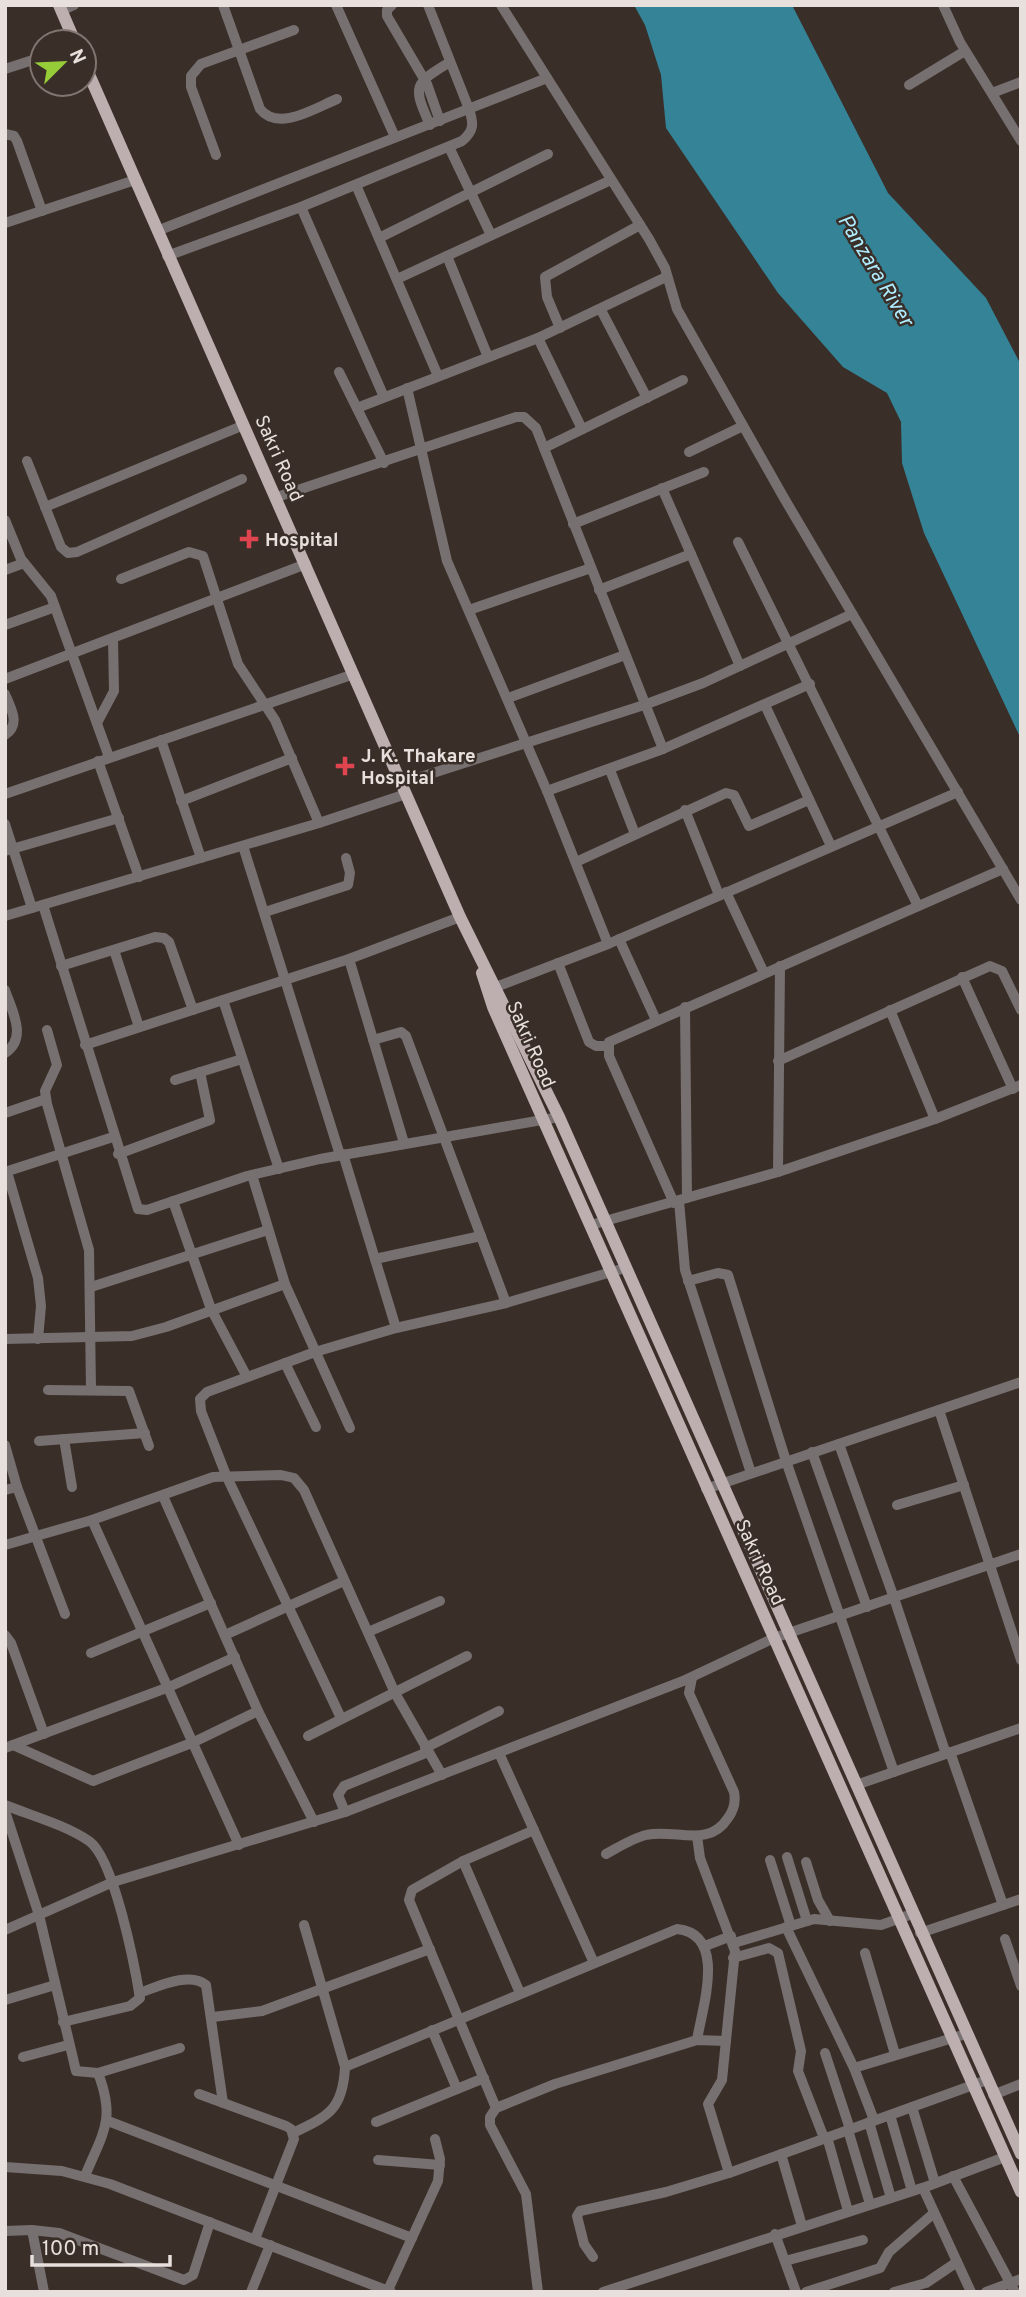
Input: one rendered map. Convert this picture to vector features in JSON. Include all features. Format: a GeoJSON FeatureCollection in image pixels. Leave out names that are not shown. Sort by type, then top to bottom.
{"type":"FeatureCollection","features":[{"type":"Feature","properties":{"kind":"main road"},"geometry":{"type":"LineString","coordinates":[[60,8],[69,28]]}},
{"type":"Feature","properties":{"kind":"main road","name":"Sakri Road"},"geometry":{"type":"LineString","coordinates":[[98,95],[460,917],[496,987],[618,1270],[706,1489],[906,1917],[920,1933],[1021,2154]]}},
{"type":"Feature","properties":{"kind":"main road","name":"Sakri Road"},"geometry":{"type":"LineString","coordinates":[[473,946],[493,1007],[552,1118]]}},
{"type":"Feature","properties":{"kind":"main road","name":"Sakri Road"},"geometry":{"type":"LineString","coordinates":[[618,1270],[721,1484],[856,1785],[952,2037],[1021,2192]]}},
{"type":"Feature","properties":{"kind":"street"},"geometry":{"type":"LineString","coordinates":[[60,8],[74,5]]}},
{"type":"Feature","properties":{"kind":"street"},"geometry":{"type":"LineString","coordinates":[[223,5],[260,109],[272,119],[282,120],[337,99]]}},
{"type":"Feature","properties":{"kind":"street"},"geometry":{"type":"LineString","coordinates":[[336,5],[395,137]]}},
{"type":"Feature","properties":{"kind":"street"},"geometry":{"type":"LineString","coordinates":[[392,5],[387,9],[387,16],[424,78]]}},
{"type":"Feature","properties":{"kind":"street"},"geometry":{"type":"LineString","coordinates":[[167,256],[356,185],[449,147],[469,135],[473,123],[469,109],[428,5]]}},
{"type":"Feature","properties":{"kind":"street"},"geometry":{"type":"LineString","coordinates":[[501,5],[640,225],[666,277],[677,309],[743,426],[1021,900]]}},
{"type":"Feature","properties":{"kind":"street"},"geometry":{"type":"LineString","coordinates":[[943,5],[965,51],[1020,137]]}},
{"type":"Feature","properties":{"kind":"street"},"geometry":{"type":"LineString","coordinates":[[216,155],[191,87],[191,76],[201,64],[294,30]]}},
{"type":"Feature","properties":{"kind":"street"},"geometry":{"type":"LineString","coordinates":[[909,85],[965,51]]}},
{"type":"Feature","properties":{"kind":"street"},"geometry":{"type":"LineString","coordinates":[[5,69],[28,62]]}},
{"type":"Feature","properties":{"kind":"street"},"geometry":{"type":"LineString","coordinates":[[435,123],[417,96],[417,88],[424,78],[450,62]]}},
{"type":"Feature","properties":{"kind":"street"},"geometry":{"type":"LineString","coordinates":[[157,231],[547,78]]}},
{"type":"Feature","properties":{"kind":"street"},"geometry":{"type":"LineString","coordinates":[[992,93],[1021,82]]}},
{"type":"Feature","properties":{"kind":"street"},"geometry":{"type":"LineString","coordinates":[[5,134],[14,136],[17,141],[41,211]]}},
{"type":"Feature","properties":{"kind":"street"},"geometry":{"type":"LineString","coordinates":[[449,147],[491,235]]}},
{"type":"Feature","properties":{"kind":"street"},"geometry":{"type":"LineString","coordinates":[[379,238],[548,155]]}},
{"type":"Feature","properties":{"kind":"street"},"geometry":{"type":"LineString","coordinates":[[5,223],[135,180]]}},
{"type":"Feature","properties":{"kind":"street"},"geometry":{"type":"LineString","coordinates":[[397,279],[611,180]]}},
{"type":"Feature","properties":{"kind":"street"},"geometry":{"type":"LineString","coordinates":[[356,185],[438,376]]}},
{"type":"Feature","properties":{"kind":"street"},"geometry":{"type":"LineString","coordinates":[[301,207],[384,397]]}},
{"type":"Feature","properties":{"kind":"street"},"geometry":{"type":"LineString","coordinates":[[560,328],[547,297],[545,277],[640,225]]}},
{"type":"Feature","properties":{"kind":"street"},"geometry":{"type":"LineString","coordinates":[[447,256],[488,357]]}},
{"type":"Feature","properties":{"kind":"street"},"geometry":{"type":"LineString","coordinates":[[357,408],[538,338],[666,277]]}},
{"type":"Feature","properties":{"kind":"street"},"geometry":{"type":"LineString","coordinates":[[601,310],[647,398]]}},
{"type":"Feature","properties":{"kind":"street"},"geometry":{"type":"LineString","coordinates":[[538,338],[582,429]]}},
{"type":"Feature","properties":{"kind":"street"},"geometry":{"type":"LineString","coordinates":[[339,372],[384,463]]}},
{"type":"Feature","properties":{"kind":"street"},"geometry":{"type":"LineString","coordinates":[[544,447],[683,380]]}},
{"type":"Feature","properties":{"kind":"street"},"geometry":{"type":"LineString","coordinates":[[407,388],[443,549],[547,791],[608,944]]}},
{"type":"Feature","properties":{"kind":"street"},"geometry":{"type":"LineString","coordinates":[[277,497],[524,417],[536,428],[544,447],[663,749]]}},
{"type":"Feature","properties":{"kind":"street"},"geometry":{"type":"LineString","coordinates":[[45,507],[244,425]]}},
{"type":"Feature","properties":{"kind":"street"},"geometry":{"type":"LineString","coordinates":[[688,452],[743,426]]}},
{"type":"Feature","properties":{"kind":"street"},"geometry":{"type":"LineString","coordinates":[[27,461],[61,547],[68,553],[77,552],[242,479]]}},
{"type":"Feature","properties":{"kind":"street"},"geometry":{"type":"LineString","coordinates":[[573,524],[704,472]]}},
{"type":"Feature","properties":{"kind":"street"},"geometry":{"type":"LineString","coordinates":[[662,488],[740,666]]}},
{"type":"Feature","properties":{"kind":"street"},"geometry":{"type":"LineString","coordinates":[[5,520],[24,563],[44,584],[55,607],[109,757]]}},
{"type":"Feature","properties":{"kind":"street"},"geometry":{"type":"LineString","coordinates":[[738,542],[918,906]]}},
{"type":"Feature","properties":{"kind":"street"},"geometry":{"type":"LineString","coordinates":[[121,579],[194,551],[205,561],[243,675],[267,706],[319,823]]}},
{"type":"Feature","properties":{"kind":"street"},"geometry":{"type":"LineString","coordinates":[[599,590],[691,554]]}},
{"type":"Feature","properties":{"kind":"street"},"geometry":{"type":"LineString","coordinates":[[5,570],[24,563]]}},
{"type":"Feature","properties":{"kind":"street"},"geometry":{"type":"LineString","coordinates":[[5,679],[306,564]]}},
{"type":"Feature","properties":{"kind":"street"},"geometry":{"type":"LineString","coordinates":[[469,610],[591,568]]}},
{"type":"Feature","properties":{"kind":"street"},"geometry":{"type":"LineString","coordinates":[[5,625],[55,607]]}},
{"type":"Feature","properties":{"kind":"street"},"geometry":{"type":"LineString","coordinates":[[5,916],[319,823],[404,789],[644,705],[740,666],[852,614]]}},
{"type":"Feature","properties":{"kind":"street"},"geometry":{"type":"LineString","coordinates":[[97,723],[114,691],[113,639]]}},
{"type":"Feature","properties":{"kind":"street"},"geometry":{"type":"LineString","coordinates":[[508,698],[625,655]]}},
{"type":"Feature","properties":{"kind":"street"},"geometry":{"type":"LineString","coordinates":[[5,794],[354,674]]}},
{"type":"Feature","properties":{"kind":"street"},"geometry":{"type":"LineString","coordinates":[[547,791],[663,749],[810,684]]}},
{"type":"Feature","properties":{"kind":"street"},"geometry":{"type":"LineString","coordinates":[[5,694],[15,719],[11,731],[5,735]]}},
{"type":"Feature","properties":{"kind":"street"},"geometry":{"type":"LineString","coordinates":[[765,705],[831,846]]}},
{"type":"Feature","properties":{"kind":"street"},"geometry":{"type":"LineString","coordinates":[[161,740],[201,858]]}},
{"type":"Feature","properties":{"kind":"street"},"geometry":{"type":"LineString","coordinates":[[181,801],[292,758]]}},
{"type":"Feature","properties":{"kind":"street"},"geometry":{"type":"LineString","coordinates":[[98,761],[139,877]]}},
{"type":"Feature","properties":{"kind":"street"},"geometry":{"type":"LineString","coordinates":[[610,770],[635,834]]}},
{"type":"Feature","properties":{"kind":"street"},"geometry":{"type":"LineString","coordinates":[[496,987],[608,944],[958,792]]}},
{"type":"Feature","properties":{"kind":"street"},"geometry":{"type":"LineString","coordinates":[[576,862],[685,810],[731,793],[747,823],[753,825],[809,800]]}},
{"type":"Feature","properties":{"kind":"street"},"geometry":{"type":"LineString","coordinates":[[685,810],[723,894],[764,973]]}},
{"type":"Feature","properties":{"kind":"street"},"geometry":{"type":"LineString","coordinates":[[9,850],[119,818]]}},
{"type":"Feature","properties":{"kind":"street"},"geometry":{"type":"LineString","coordinates":[[5,824],[9,850],[37,907],[61,966],[118,1154],[138,1209],[147,1210],[252,1175],[342,1155],[552,1118]]}},
{"type":"Feature","properties":{"kind":"street"},"geometry":{"type":"LineString","coordinates":[[243,846],[396,1328]]}},
{"type":"Feature","properties":{"kind":"street"},"geometry":{"type":"LineString","coordinates":[[265,912],[348,885],[351,873],[346,858]]}},
{"type":"Feature","properties":{"kind":"street"},"geometry":{"type":"LineString","coordinates":[[558,963],[589,1042],[596,1046],[607,1046],[613,1039],[1003,869]]}},
{"type":"Feature","properties":{"kind":"street"},"geometry":{"type":"LineString","coordinates":[[85,1045],[349,959],[460,917]]}},
{"type":"Feature","properties":{"kind":"street"},"geometry":{"type":"LineString","coordinates":[[61,966],[164,938],[169,942],[193,1010]]}},
{"type":"Feature","properties":{"kind":"street"},"geometry":{"type":"LineString","coordinates":[[619,939],[656,1020]]}},
{"type":"Feature","properties":{"kind":"street"},"geometry":{"type":"LineString","coordinates":[[114,950],[139,1027]]}},
{"type":"Feature","properties":{"kind":"street"},"geometry":{"type":"LineString","coordinates":[[349,959],[404,1143]]}},
{"type":"Feature","properties":{"kind":"street"},"geometry":{"type":"LineString","coordinates":[[778,1061],[990,965],[1002,971],[1021,1010]]}},
{"type":"Feature","properties":{"kind":"street"},"geometry":{"type":"LineString","coordinates":[[778,1172],[780,966]]}},
{"type":"Feature","properties":{"kind":"street"},"geometry":{"type":"LineString","coordinates":[[598,1224],[778,1172],[935,1119],[1017,1087],[962,977]]}},
{"type":"Feature","properties":{"kind":"street"},"geometry":{"type":"LineString","coordinates":[[5,990],[18,1029],[17,1040],[5,1053]]}},
{"type":"Feature","properties":{"kind":"street"},"geometry":{"type":"LineString","coordinates":[[223,1000],[279,1169]]}},
{"type":"Feature","properties":{"kind":"street"},"geometry":{"type":"LineString","coordinates":[[685,1007],[680,1201],[682,1258],[751,1473]]}},
{"type":"Feature","properties":{"kind":"street"},"geometry":{"type":"LineString","coordinates":[[890,1010],[935,1119]]}},
{"type":"Feature","properties":{"kind":"street"},"geometry":{"type":"LineString","coordinates":[[47,1030],[57,1065],[46,1091],[46,1099],[89,1250],[91,1389]]}},
{"type":"Feature","properties":{"kind":"street"},"geometry":{"type":"LineString","coordinates":[[373,1040],[401,1032],[406,1036],[506,1303]]}},
{"type":"Feature","properties":{"kind":"street"},"geometry":{"type":"LineString","coordinates":[[607,1046],[680,1201]]}},
{"type":"Feature","properties":{"kind":"street"},"geometry":{"type":"LineString","coordinates":[[175,1080],[242,1059]]}},
{"type":"Feature","properties":{"kind":"street"},"geometry":{"type":"LineString","coordinates":[[118,1154],[210,1120],[200,1072]]}},
{"type":"Feature","properties":{"kind":"street"},"geometry":{"type":"LineString","coordinates":[[5,1113],[46,1099]]}},
{"type":"Feature","properties":{"kind":"street"},"geometry":{"type":"LineString","coordinates":[[38,1339],[41,1307],[38,1278],[6,1172],[113,1137]]}},
{"type":"Feature","properties":{"kind":"street"},"geometry":{"type":"LineString","coordinates":[[252,1175],[285,1284],[350,1428]]}},
{"type":"Feature","properties":{"kind":"street"},"geometry":{"type":"LineString","coordinates":[[173,1201],[211,1309],[247,1377]]}},
{"type":"Feature","properties":{"kind":"street"},"geometry":{"type":"LineString","coordinates":[[91,1287],[268,1230]]}},
{"type":"Feature","properties":{"kind":"street"},"geometry":{"type":"LineString","coordinates":[[375,1259],[481,1236]]}},
{"type":"Feature","properties":{"kind":"street"},"geometry":{"type":"LineString","coordinates":[[341,1718],[226,1475],[201,1411],[200,1399],[208,1392],[315,1352],[396,1328],[506,1303],[618,1270]]}},
{"type":"Feature","properties":{"kind":"street"},"geometry":{"type":"LineString","coordinates":[[688,1281],[718,1273],[728,1275],[786,1461],[894,1772]]}},
{"type":"Feature","properties":{"kind":"street"},"geometry":{"type":"LineString","coordinates":[[5,1339],[132,1336],[166,1327],[285,1284]]}},
{"type":"Feature","properties":{"kind":"street"},"geometry":{"type":"LineString","coordinates":[[285,1363],[316,1427]]}},
{"type":"Feature","properties":{"kind":"street"},"geometry":{"type":"LineString","coordinates":[[706,1489],[1021,1382]]}},
{"type":"Feature","properties":{"kind":"street"},"geometry":{"type":"LineString","coordinates":[[48,1391],[129,1391],[149,1446]]}},
{"type":"Feature","properties":{"kind":"street"},"geometry":{"type":"LineString","coordinates":[[939,1410],[1021,1660]]}},
{"type":"Feature","properties":{"kind":"street"},"geometry":{"type":"LineString","coordinates":[[39,1441],[145,1433]]}},
{"type":"Feature","properties":{"kind":"street"},"geometry":{"type":"LineString","coordinates":[[64,1439],[72,1487]]}},
{"type":"Feature","properties":{"kind":"street"},"geometry":{"type":"LineString","coordinates":[[839,1444],[1003,1905]]}},
{"type":"Feature","properties":{"kind":"street"},"geometry":{"type":"LineString","coordinates":[[5,1445],[17,1488],[65,1614]]}},
{"type":"Feature","properties":{"kind":"street"},"geometry":{"type":"LineString","coordinates":[[812,1452],[867,1607]]}},
{"type":"Feature","properties":{"kind":"street"},"geometry":{"type":"LineString","coordinates":[[5,1545],[92,1520],[226,1475],[281,1475],[298,1481],[395,1693],[442,1775]]}},
{"type":"Feature","properties":{"kind":"street"},"geometry":{"type":"LineString","coordinates":[[897,1505],[964,1485]]}},
{"type":"Feature","properties":{"kind":"street"},"geometry":{"type":"LineString","coordinates":[[5,1490],[17,1488]]}},
{"type":"Feature","properties":{"kind":"street"},"geometry":{"type":"LineString","coordinates":[[163,1496],[258,1711],[314,1822]]}},
{"type":"Feature","properties":{"kind":"street"},"geometry":{"type":"LineString","coordinates":[[92,1520],[239,1845]]}},
{"type":"Feature","properties":{"kind":"street"},"geometry":{"type":"LineString","coordinates":[[5,1930],[113,1882],[345,1812],[682,1682],[774,1638],[1021,1554]]}},
{"type":"Feature","properties":{"kind":"street"},"geometry":{"type":"LineString","coordinates":[[225,1635],[344,1581]]}},
{"type":"Feature","properties":{"kind":"street"},"geometry":{"type":"LineString","coordinates":[[368,1633],[440,1601]]}},
{"type":"Feature","properties":{"kind":"street"},"geometry":{"type":"LineString","coordinates":[[91,1653],[211,1603]]}},
{"type":"Feature","properties":{"kind":"street"},"geometry":{"type":"LineString","coordinates":[[5,1635],[11,1643],[44,1734]]}},
{"type":"Feature","properties":{"kind":"street"},"geometry":{"type":"LineString","coordinates":[[308,1736],[467,1656]]}},
{"type":"Feature","properties":{"kind":"street"},"geometry":{"type":"LineString","coordinates":[[9,1747],[169,1687],[235,1657]]}},
{"type":"Feature","properties":{"kind":"street"},"geometry":{"type":"LineString","coordinates":[[606,1854],[645,1835],[695,1837],[710,1834],[725,1823],[735,1798],[689,1693],[688,1684],[682,1682]]}},
{"type":"Feature","properties":{"kind":"street"},"geometry":{"type":"LineString","coordinates":[[9,1747],[93,1781],[194,1742],[258,1711]]}},
{"type":"Feature","properties":{"kind":"street"},"geometry":{"type":"LineString","coordinates":[[345,1812],[338,1795],[344,1786],[426,1750],[499,1711]]}},
{"type":"Feature","properties":{"kind":"street"},"geometry":{"type":"LineString","coordinates":[[856,1785],[1021,1728]]}},
{"type":"Feature","properties":{"kind":"street"},"geometry":{"type":"LineString","coordinates":[[499,1753],[594,1963]]}},
{"type":"Feature","properties":{"kind":"street"},"geometry":{"type":"LineString","coordinates":[[5,1805],[89,1841],[102,1858],[113,1882],[140,1998],[130,2006],[63,2022]]}},
{"type":"Feature","properties":{"kind":"street"},"geometry":{"type":"LineString","coordinates":[[5,1811],[39,1915],[76,2071],[98,2073],[180,2048]]}},
{"type":"Feature","properties":{"kind":"street"},"geometry":{"type":"LineString","coordinates":[[496,2108],[409,1900],[412,1890],[463,1861],[534,1830]]}},
{"type":"Feature","properties":{"kind":"street"},"geometry":{"type":"LineString","coordinates":[[695,1837],[733,1958],[722,2080],[708,2104],[729,2173]]}},
{"type":"Feature","properties":{"kind":"street"},"geometry":{"type":"LineString","coordinates":[[787,1857],[807,1921]]}},
{"type":"Feature","properties":{"kind":"street"},"geometry":{"type":"LineString","coordinates":[[770,1860],[788,1927],[854,2068],[891,2198]]}},
{"type":"Feature","properties":{"kind":"street"},"geometry":{"type":"LineString","coordinates":[[463,1861],[520,1993]]}},
{"type":"Feature","properties":{"kind":"street"},"geometry":{"type":"LineString","coordinates":[[806,1862],[818,1900],[830,1921]]}},
{"type":"Feature","properties":{"kind":"street"},"geometry":{"type":"LineString","coordinates":[[920,1933],[1021,1899]]}},
{"type":"Feature","properties":{"kind":"street"},"geometry":{"type":"LineString","coordinates":[[705,1946],[807,1921],[881,1925],[906,1917]]}},
{"type":"Feature","properties":{"kind":"street"},"geometry":{"type":"LineString","coordinates":[[293,2133],[327,2115],[336,2106],[341,2096],[345,2067],[304,1925]]}},
{"type":"Feature","properties":{"kind":"street"},"geometry":{"type":"LineString","coordinates":[[345,2067],[677,1929],[692,1933],[705,1946],[709,1968],[701,2039]]}},
{"type":"Feature","properties":{"kind":"street"},"geometry":{"type":"LineString","coordinates":[[1005,1939],[1021,1986]]}},
{"type":"Feature","properties":{"kind":"street"},"geometry":{"type":"LineString","coordinates":[[733,1958],[769,1948],[778,1953],[802,2051],[798,2071],[826,2138],[848,2211]]}},
{"type":"Feature","properties":{"kind":"street"},"geometry":{"type":"LineString","coordinates":[[213,2017],[262,2011],[430,1949]]}},
{"type":"Feature","properties":{"kind":"street"},"geometry":{"type":"LineString","coordinates":[[864,1953],[895,2054]]}},
{"type":"Feature","properties":{"kind":"street"},"geometry":{"type":"LineString","coordinates":[[139,1993],[186,1980],[202,1980],[209,1993],[223,2103]]}},
{"type":"Feature","properties":{"kind":"street"},"geometry":{"type":"LineString","coordinates":[[5,2000],[55,1985]]}},
{"type":"Feature","properties":{"kind":"street"},"geometry":{"type":"LineString","coordinates":[[432,2030],[457,2089]]}},
{"type":"Feature","properties":{"kind":"street"},"geometry":{"type":"LineString","coordinates":[[854,2068],[966,2034]]}},
{"type":"Feature","properties":{"kind":"street"},"geometry":{"type":"LineString","coordinates":[[538,2292],[529,2205],[490,2125],[490,2117],[496,2108],[555,2084],[701,2039],[724,2041]]}},
{"type":"Feature","properties":{"kind":"street"},"geometry":{"type":"LineString","coordinates":[[23,2057],[68,2045]]}},
{"type":"Feature","properties":{"kind":"street"},"geometry":{"type":"LineString","coordinates":[[825,2053],[870,2204]]}},
{"type":"Feature","properties":{"kind":"street"},"geometry":{"type":"LineString","coordinates":[[85,2176],[108,2121],[106,2096],[98,2073]]}},
{"type":"Feature","properties":{"kind":"street"},"geometry":{"type":"LineString","coordinates":[[376,2122],[484,2078]]}},
{"type":"Feature","properties":{"kind":"street"},"geometry":{"type":"LineString","coordinates":[[593,2257],[584,2244],[577,2216],[580,2211],[666,2192],[729,2173],[986,2080]]}},
{"type":"Feature","properties":{"kind":"street"},"geometry":{"type":"LineString","coordinates":[[993,2095],[1021,2084]]}},
{"type":"Feature","properties":{"kind":"street"},"geometry":{"type":"LineString","coordinates":[[199,2094],[286,2126],[293,2133],[294,2140],[255,2239]]}},
{"type":"Feature","properties":{"kind":"street"},"geometry":{"type":"LineString","coordinates":[[912,2107],[935,2183]]}},
{"type":"Feature","properties":{"kind":"street"},"geometry":{"type":"LineString","coordinates":[[890,2115],[917,2190],[934,2213],[971,2292]]}},
{"type":"Feature","properties":{"kind":"street"},"geometry":{"type":"LineString","coordinates":[[108,2121],[412,2238]]}},
{"type":"Feature","properties":{"kind":"street"},"geometry":{"type":"LineString","coordinates":[[5,2167],[62,2171],[85,2176],[390,2291],[439,2181],[440,2165],[435,2139]]}},
{"type":"Feature","properties":{"kind":"street"},"geometry":{"type":"LineString","coordinates":[[781,2154],[802,2226]]}},
{"type":"Feature","properties":{"kind":"street"},"geometry":{"type":"LineString","coordinates":[[603,2292],[917,2190],[1005,2157]]}},
{"type":"Feature","properties":{"kind":"street"},"geometry":{"type":"LineString","coordinates":[[378,2160],[440,2165]]}},
{"type":"Feature","properties":{"kind":"street"},"geometry":{"type":"LineString","coordinates":[[953,2176],[1016,2285],[986,2292]]}},
{"type":"Feature","properties":{"kind":"street"},"geometry":{"type":"LineString","coordinates":[[806,2292],[880,2268],[889,2252],[934,2213]]}},
{"type":"Feature","properties":{"kind":"street"},"geometry":{"type":"LineString","coordinates":[[5,2231],[59,2233],[184,2280],[193,2275],[209,2222]]}},
{"type":"Feature","properties":{"kind":"street"},"geometry":{"type":"LineString","coordinates":[[32,2230],[44,2292]]}},
{"type":"Feature","properties":{"kind":"street"},"geometry":{"type":"LineString","coordinates":[[775,2234],[796,2292]]}},
{"type":"Feature","properties":{"kind":"street"},"geometry":{"type":"LineString","coordinates":[[785,2261],[863,2240]]}},
{"type":"Feature","properties":{"kind":"street"},"geometry":{"type":"LineString","coordinates":[[251,2292],[270,2245]]}},
{"type":"Feature","properties":{"kind":"street"},"geometry":{"type":"LineString","coordinates":[[894,2292],[926,2283],[957,2262]]}},
{"type":"Feature","properties":{"kind":"water","name":"Panzara River"},"geometry":{"type":"Polygon","coordinates":[[[634,5],[792,5],[888,193],[986,298],[1021,365],[1021,739],[924,533],[902,463],[901,422],[887,393],[843,367],[778,293],[666,128],[661,75],[645,25],[634,5]]]}},
{"type":"Feature","properties":{"kind":"place","name":"Hospital"},"geometry":{"type":"Point","coordinates":[249,539]}},
{"type":"Feature","properties":{"kind":"place","name":"J. K. Thakare Hospital"},"geometry":{"type":"Point","coordinates":[345,766]}}]}
